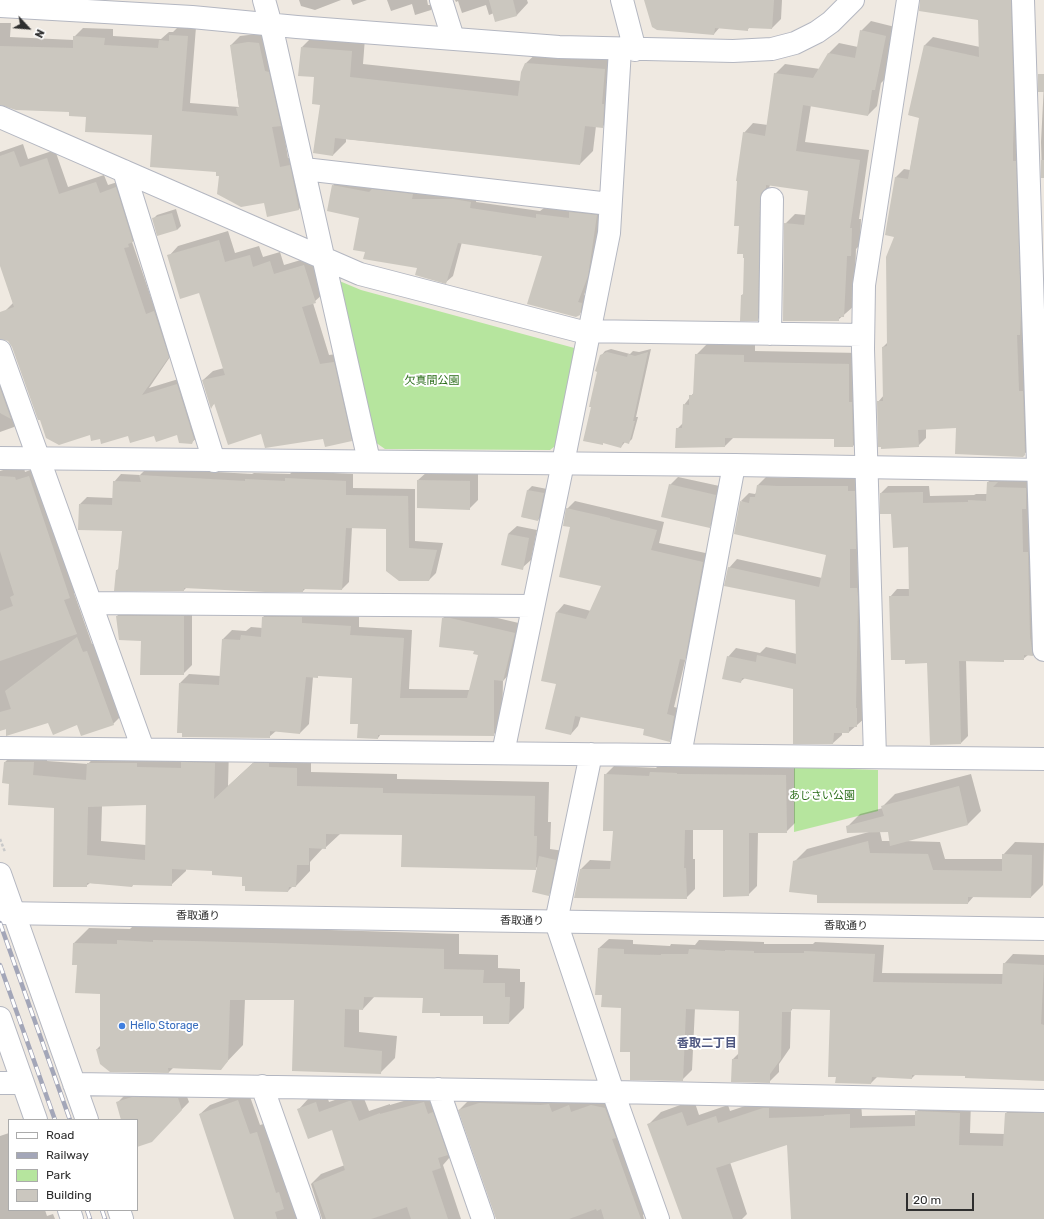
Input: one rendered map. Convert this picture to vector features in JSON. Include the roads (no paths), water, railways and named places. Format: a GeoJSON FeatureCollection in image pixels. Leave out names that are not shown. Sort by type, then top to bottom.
{"type":"FeatureCollection","features":[{"type":"Feature","properties":{"kind":"street"},"geometry":{"type":"LineString","coordinates":[[264,0],[304,169],[369,461]]}},
{"type":"Feature","properties":{"kind":"street"},"geometry":{"type":"LineString","coordinates":[[441,0],[453,38]]}},
{"type":"Feature","properties":{"kind":"street"},"geometry":{"type":"LineString","coordinates":[[503,753],[609,233],[610,204],[628,49],[622,0]]}},
{"type":"Feature","properties":{"kind":"street"},"geometry":{"type":"LineString","coordinates":[[0,6],[192,17],[271,25],[559,47],[733,51],[759,50],[784,46],[805,39],[830,22],[853,0]]}},
{"type":"Feature","properties":{"kind":"street"},"geometry":{"type":"LineString","coordinates":[[876,757],[866,467],[863,335],[864,285],[908,0]]}},
{"type":"Feature","properties":{"kind":"street"},"geometry":{"type":"LineString","coordinates":[[1023,0],[1041,470],[1044,650]]}},
{"type":"Feature","properties":{"kind":"street"},"geometry":{"type":"LineString","coordinates":[[0,117],[360,274],[579,331],[863,335]]}},
{"type":"Feature","properties":{"kind":"street"},"geometry":{"type":"LineString","coordinates":[[304,169],[610,204]]}},
{"type":"Feature","properties":{"kind":"street"},"geometry":{"type":"LineString","coordinates":[[124,171],[214,460]]}},
{"type":"Feature","properties":{"kind":"street"},"geometry":{"type":"LineString","coordinates":[[770,334],[772,199]]}},
{"type":"Feature","properties":{"kind":"street"},"geometry":{"type":"LineString","coordinates":[[0,351],[143,749]]}},
{"type":"Feature","properties":{"kind":"street"},"geometry":{"type":"LineString","coordinates":[[0,458],[563,463],[1041,470]]}},
{"type":"Feature","properties":{"kind":"street"},"geometry":{"type":"LineString","coordinates":[[680,755],[734,465]]}},
{"type":"Feature","properties":{"kind":"street"},"geometry":{"type":"LineString","coordinates":[[90,603],[533,606]]}},
{"type":"Feature","properties":{"kind":"street"},"geometry":{"type":"LineString","coordinates":[[0,748],[1044,759]]}},
{"type":"Feature","properties":{"kind":"street"},"geometry":{"type":"LineString","coordinates":[[591,754],[556,922],[613,1092],[658,1219]]}},
{"type":"Feature","properties":{"kind":"street"},"geometry":{"type":"LineString","coordinates":[[0,874],[7,913],[87,1119]]}},
{"type":"Feature","properties":{"kind":"street","name":"香取通り"},"geometry":{"type":"LineString","coordinates":[[7,913],[1044,929]]}},
{"type":"Feature","properties":{"kind":"street"},"geometry":{"type":"LineString","coordinates":[[0,1018],[36,1119]]}},
{"type":"Feature","properties":{"kind":"street"},"geometry":{"type":"LineString","coordinates":[[0,1082],[23,1083]]}},
{"type":"Feature","properties":{"kind":"street"},"geometry":{"type":"LineString","coordinates":[[74,1084],[613,1092],[1044,1101]]}},
{"type":"Feature","properties":{"kind":"street"},"geometry":{"type":"LineString","coordinates":[[262,1086],[309,1219]]}},
{"type":"Feature","properties":{"kind":"street"},"geometry":{"type":"LineString","coordinates":[[438,1089],[483,1219]]}},
{"type":"Feature","properties":{"kind":"railway"},"geometry":{"type":"LineString","coordinates":[[0,923],[70,1119]]}},
{"type":"Feature","properties":{"kind":"railway"},"geometry":{"type":"LineString","coordinates":[[0,965],[55,1119]]}},
{"type":"Feature","properties":{"kind":"railway"},"geometry":{"type":"LineString","coordinates":[[87,1211],[90,1219]]}},
{"type":"Feature","properties":{"kind":"railway"},"geometry":{"type":"LineString","coordinates":[[102,1211],[105,1219]]}},
{"type":"Feature","properties":{"kind":"place","name":"Hello Storage"},"geometry":{"type":"Point","coordinates":[122,1026]}},
{"type":"Feature","properties":{"kind":"district","name":"香取二丁目"},"geometry":{"type":"Point","coordinates":[707,1044]}},
{"type":"Feature","properties":{"kind":"park label","name":"欠真間公園"},"geometry":{"type":"Point","coordinates":[432,381]}},
{"type":"Feature","properties":{"kind":"park label","name":"あじさい公園"},"geometry":{"type":"Point","coordinates":[822,796]}}]}
